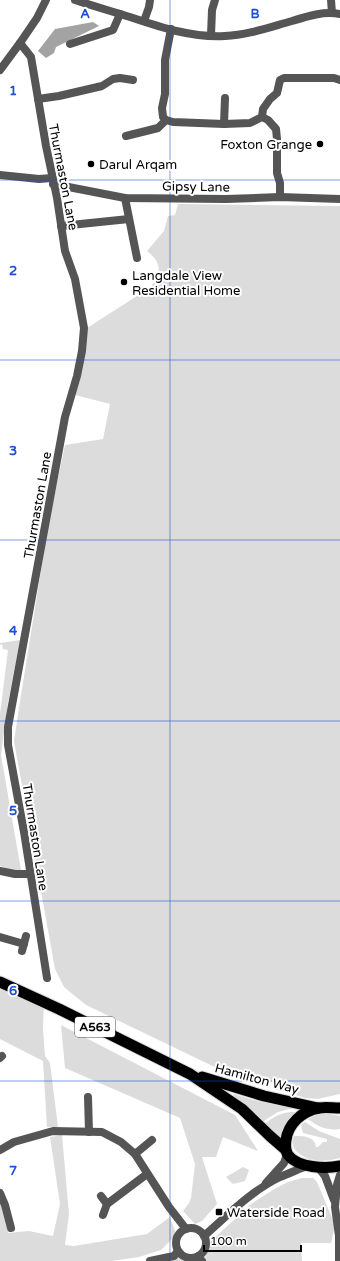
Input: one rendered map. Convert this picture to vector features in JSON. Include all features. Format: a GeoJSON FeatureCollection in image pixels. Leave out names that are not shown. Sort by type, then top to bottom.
{"type":"FeatureCollection","features":[{"type":"Feature","properties":{"kind":"highway","name":"Hamilton Way"},"geometry":{"type":"LineString","coordinates":[[0,982],[190,1074],[242,1109],[286,1152]]}},
{"type":"Feature","properties":{"kind":"highway","name":"Hamilton Way"},"geometry":{"type":"LineString","coordinates":[[190,1074],[264,1096],[319,1108]]}},
{"type":"Feature","properties":{"kind":"highway"},"geometry":{"type":"LineString","coordinates":[[319,1108],[340,1100]]}},
{"type":"Feature","properties":{"kind":"highway","name":"A563"},"geometry":{"type":"LineString","coordinates":[[340,1108],[319,1108],[305,1114],[295,1120],[286,1137],[286,1152],[297,1162],[313,1166],[332,1168],[340,1166]]}},
{"type":"Feature","properties":{"kind":"street"},"geometry":{"type":"LineString","coordinates":[[0,70],[20,44],[46,0]]}},
{"type":"Feature","properties":{"kind":"street"},"geometry":{"type":"LineString","coordinates":[[75,0],[171,29],[192,34],[211,36],[225,36],[256,31],[311,16],[336,13],[331,0]]}},
{"type":"Feature","properties":{"kind":"street"},"geometry":{"type":"LineString","coordinates":[[144,21],[150,0]]}},
{"type":"Feature","properties":{"kind":"street"},"geometry":{"type":"LineString","coordinates":[[211,36],[212,10],[215,0]]}},
{"type":"Feature","properties":{"kind":"street"},"geometry":{"type":"LineString","coordinates":[[70,44],[113,30],[120,14]]}},
{"type":"Feature","properties":{"kind":"street"},"geometry":{"type":"LineString","coordinates":[[171,29],[165,60],[165,94],[162,108],[166,120],[173,122],[224,124],[250,123],[262,117]]}},
{"type":"Feature","properties":{"kind":"street","name":"Thurmaston Lane"},"geometry":{"type":"LineString","coordinates":[[20,44],[31,57],[53,181],[58,198],[65,250],[75,279],[84,328],[82,351],[77,376],[65,418],[8,727],[8,745],[24,832],[47,978]]}},
{"type":"Feature","properties":{"kind":"street"},"geometry":{"type":"LineString","coordinates":[[38,99],[59,96],[102,86],[113,79],[120,78],[133,80]]}},
{"type":"Feature","properties":{"kind":"street"},"geometry":{"type":"LineString","coordinates":[[262,117],[263,109],[278,93],[280,80],[284,78],[334,78],[340,80]]}},
{"type":"Feature","properties":{"kind":"street"},"geometry":{"type":"LineString","coordinates":[[224,124],[225,98]]}},
{"type":"Feature","properties":{"kind":"street"},"geometry":{"type":"LineString","coordinates":[[262,117],[268,120],[276,129],[278,139],[277,173],[280,183],[280,197]]}},
{"type":"Feature","properties":{"kind":"street"},"geometry":{"type":"LineString","coordinates":[[126,136],[158,128],[166,120]]}},
{"type":"Feature","properties":{"kind":"street","name":"Gipsy Lane"},"geometry":{"type":"LineString","coordinates":[[0,175],[53,181],[125,198],[226,199],[280,197],[340,199]]}},
{"type":"Feature","properties":{"kind":"street"},"geometry":{"type":"LineString","coordinates":[[125,198],[137,258]]}},
{"type":"Feature","properties":{"kind":"street"},"geometry":{"type":"LineString","coordinates":[[62,226],[129,219]]}},
{"type":"Feature","properties":{"kind":"street"},"geometry":{"type":"LineString","coordinates":[[0,871],[15,874],[30,874]]}},
{"type":"Feature","properties":{"kind":"street"},"geometry":{"type":"LineString","coordinates":[[0,937],[24,944]]}},
{"type":"Feature","properties":{"kind":"street"},"geometry":{"type":"LineString","coordinates":[[88,1097],[89,1132]]}},
{"type":"Feature","properties":{"kind":"street"},"geometry":{"type":"LineString","coordinates":[[0,1150],[14,1142],[53,1131],[102,1132],[121,1142],[135,1154],[169,1207],[186,1229]]}},
{"type":"Feature","properties":{"kind":"street"},"geometry":{"type":"LineString","coordinates":[[135,1154],[152,1140]]}},
{"type":"Feature","properties":{"kind":"street"},"geometry":{"type":"LineString","coordinates":[[258,1191],[284,1163],[286,1152]]}},
{"type":"Feature","properties":{"kind":"street"},"geometry":{"type":"LineString","coordinates":[[204,1236],[240,1204],[258,1191],[279,1178],[313,1166],[325,1176],[335,1205],[339,1236],[339,1261]]}},
{"type":"Feature","properties":{"kind":"street"},"geometry":{"type":"LineString","coordinates":[[103,1215],[107,1204],[147,1174]]}},
{"type":"Feature","properties":{"kind":"street"},"geometry":{"type":"LineString","coordinates":[[335,1205],[337,1185],[340,1175]]}},
{"type":"Feature","properties":{"kind":"street"},"geometry":{"type":"LineString","coordinates":[[0,1193],[11,1228]]}},
{"type":"Feature","properties":{"kind":"street"},"geometry":{"type":"LineString","coordinates":[[101,1196],[107,1204]]}},
{"type":"Feature","properties":{"kind":"street"},"geometry":{"type":"LineString","coordinates":[[190,1228],[198,1230],[204,1236],[206,1245],[200,1259],[186,1257],[178,1251],[176,1238],[186,1229],[190,1228]]}},
{"type":"Feature","properties":{"kind":"street"},"geometry":{"type":"LineString","coordinates":[[150,1261],[174,1256],[178,1251]]}},
{"type":"Feature","properties":{"kind":"shaded area"},"geometry":{"type":"Polygon","coordinates":[[[93,22],[99,26],[56,47],[54,53],[46,58],[38,51],[55,29],[93,22]]]}},
{"type":"Feature","properties":{"kind":"shaded area"},"geometry":{"type":"Polygon","coordinates":[[[178,204],[340,206],[340,1094],[318,1099],[306,1098],[274,1089],[275,1083],[225,1072],[86,1005],[64,987],[55,969],[14,741],[49,521],[65,445],[103,439],[110,404],[75,395],[87,328],[151,287],[155,282],[159,272],[158,264],[152,255],[147,251],[164,231],[168,216],[175,215],[178,204]]]}},
{"type":"Feature","properties":{"kind":"shaded area"},"geometry":{"type":"Polygon","coordinates":[[[20,640],[8,702],[1,755],[21,870],[11,870],[0,866],[0,714],[8,650],[3,649],[2,644],[0,645],[0,643],[20,640]]]}},
{"type":"Feature","properties":{"kind":"shaded area"},"geometry":{"type":"Polygon","coordinates":[[[0,981],[44,1002],[43,1029],[45,1056],[50,1063],[58,1127],[47,1127],[43,1061],[0,1039],[0,981]]]}},
{"type":"Feature","properties":{"kind":"shaded area"},"geometry":{"type":"Polygon","coordinates":[[[61,1025],[235,1115],[258,1151],[223,1137],[216,1157],[202,1157],[217,1204],[202,1221],[195,1224],[183,1211],[191,1198],[195,1164],[180,1118],[65,1068],[61,1025]]]}},
{"type":"Feature","properties":{"kind":"shaded area"},"geometry":{"type":"Polygon","coordinates":[[[234,1094],[253,1100],[294,1108],[278,1112],[262,1122],[233,1096],[234,1094]]]}},
{"type":"Feature","properties":{"kind":"shaded area"},"geometry":{"type":"Polygon","coordinates":[[[286,1112],[295,1112],[297,1114],[281,1140],[264,1125],[270,1119],[278,1115],[286,1112]]]}},
{"type":"Feature","properties":{"kind":"shaded area"},"geometry":{"type":"Polygon","coordinates":[[[324,1113],[340,1116],[340,1129],[323,1128],[308,1119],[324,1113]]]}},
{"type":"Feature","properties":{"kind":"shaded area"},"geometry":{"type":"Polygon","coordinates":[[[305,1122],[319,1131],[340,1139],[340,1158],[318,1161],[302,1155],[295,1149],[293,1145],[294,1136],[308,1137],[315,1143],[316,1147],[323,1142],[327,1142],[327,1139],[303,1133],[301,1125],[305,1122]]]}},
{"type":"Feature","properties":{"kind":"shaded area"},"geometry":{"type":"Polygon","coordinates":[[[62,1135],[69,1214],[65,1245],[74,1246],[147,1234],[170,1217],[175,1231],[175,1236],[161,1250],[139,1257],[112,1261],[0,1261],[0,1195],[11,1225],[8,1233],[29,1231],[53,1236],[60,1204],[50,1137],[62,1135]]]}},
{"type":"Feature","properties":{"kind":"shaded area"},"geometry":{"type":"Polygon","coordinates":[[[243,1167],[249,1170],[245,1181],[233,1184],[226,1177],[243,1167]]]}},
{"type":"Feature","properties":{"kind":"shaded area"},"geometry":{"type":"Polygon","coordinates":[[[302,1178],[313,1178],[317,1182],[335,1225],[331,1243],[301,1243],[302,1261],[145,1261],[179,1253],[200,1259],[205,1258],[209,1243],[251,1204],[276,1188],[288,1182],[302,1178]]]}},
{"type":"Feature","properties":{"kind":"place","name":"Foxton Grange"},"geometry":{"type":"Point","coordinates":[320,144]}},
{"type":"Feature","properties":{"kind":"place","name":"Darul Arqam"},"geometry":{"type":"Point","coordinates":[91,164]}},
{"type":"Feature","properties":{"kind":"place","name":"Langdale View Residential Home"},"geometry":{"type":"Point","coordinates":[124,282]}},
{"type":"Feature","properties":{"kind":"place","name":"Waterside Road"},"geometry":{"type":"Point","coordinates":[219,1212]}}]}
